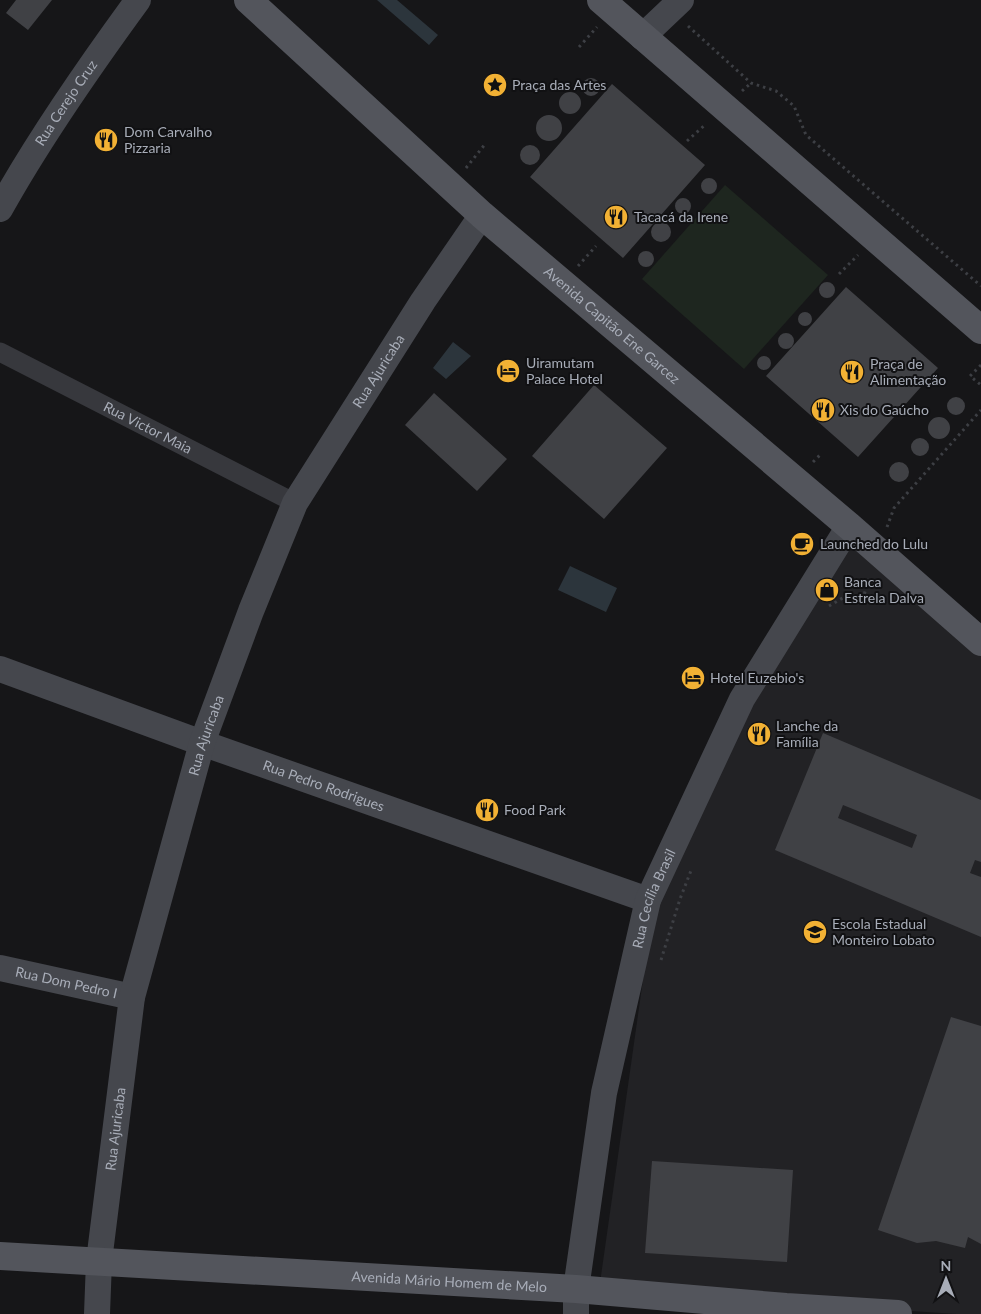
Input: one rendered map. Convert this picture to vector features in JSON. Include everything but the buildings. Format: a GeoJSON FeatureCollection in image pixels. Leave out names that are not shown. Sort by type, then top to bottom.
{"type":"FeatureCollection","features":[{"type":"Feature","properties":{"kind":"main road","name":"Avenida Capitão Ene Garcez"},"geometry":{"type":"LineString","coordinates":[[248,0],[482,216],[849,526],[981,642]]}},
{"type":"Feature","properties":{"kind":"main road"},"geometry":{"type":"LineString","coordinates":[[601,0],[981,330]]}},
{"type":"Feature","properties":{"kind":"main road","name":"Avenida Mário Homem de Melo"},"geometry":{"type":"LineString","coordinates":[[0,1256],[99,1261],[576,1301],[776,1306],[898,1314]]}},
{"type":"Feature","properties":{"kind":"street","name":"Rua Cerejo Cruz"},"geometry":{"type":"LineString","coordinates":[[0,209],[21,171],[111,36],[138,0]]}},
{"type":"Feature","properties":{"kind":"street"},"geometry":{"type":"LineString","coordinates":[[642,37],[676,5]]}},
{"type":"Feature","properties":{"kind":"street","name":"Rua Ajuricaba"},"geometry":{"type":"LineString","coordinates":[[97,1314],[99,1261],[132,997],[202,743],[251,611],[295,503],[407,325],[482,216]]}},
{"type":"Feature","properties":{"kind":"street","name":"Rua Victor Maia"},"geometry":{"type":"LineString","coordinates":[[0,352],[295,503]]}},
{"type":"Feature","properties":{"kind":"street","name":"Rua Cecília Brasil"},"geometry":{"type":"LineString","coordinates":[[576,1301],[604,1093],[648,900],[742,699],[849,526]]}},
{"type":"Feature","properties":{"kind":"street","name":"Rua Pedro Rodrigues"},"geometry":{"type":"LineString","coordinates":[[0,668],[202,743],[648,900]]}},
{"type":"Feature","properties":{"kind":"street","name":"Rua Dom Pedro I"},"geometry":{"type":"LineString","coordinates":[[0,968],[132,997]]}},
{"type":"Feature","properties":{"kind":"path"},"geometry":{"type":"LineString","coordinates":[[676,5],[751,83],[776,91],[794,106],[806,135],[981,286]]}},
{"type":"Feature","properties":{"kind":"path"},"geometry":{"type":"LineString","coordinates":[[451,187],[486,143]]}},
{"type":"Feature","properties":{"kind":"path"},"geometry":{"type":"LineString","coordinates":[[981,365],[970,376],[981,385]]}},
{"type":"Feature","properties":{"kind":"path"},"geometry":{"type":"LineString","coordinates":[[824,613],[829,606],[846,596],[864,595],[894,508],[981,410]]}},
{"type":"Feature","properties":{"kind":"path"},"geometry":{"type":"LineString","coordinates":[[660,963],[680,899],[694,864]]}},
{"type":"Feature","properties":{"kind":"shaded area"},"geometry":{"type":"Polygon","coordinates":[[[377,0],[397,0],[438,35],[429,45],[377,0]]]}},
{"type":"Feature","properties":{"kind":"shaded area"},"geometry":{"type":"Polygon","coordinates":[[[725,185],[828,275],[744,369],[642,279],[725,185]]]}},
{"type":"Feature","properties":{"kind":"shaded area"},"geometry":{"type":"Polygon","coordinates":[[[453,342],[471,356],[446,379],[433,368],[453,342]]]}},
{"type":"Feature","properties":{"kind":"shaded area","name":"Escola Estadual Monteiro Lobato"},"geometry":{"type":"Polygon","coordinates":[[[849,526],[981,643],[981,1314],[956,1314],[599,1290],[657,881],[849,526]]]}},
{"type":"Feature","properties":{"kind":"shaded area"},"geometry":{"type":"Polygon","coordinates":[[[570,566],[617,588],[606,612],[558,590],[570,566]]]}},
{"type":"Feature","properties":{"kind":"place","name":"Praça das Artes"},"geometry":{"type":"Point","coordinates":[495,85]}},
{"type":"Feature","properties":{"kind":"place","name":"Dom Carvalho Pizzaria"},"geometry":{"type":"Point","coordinates":[106,140]}},
{"type":"Feature","properties":{"kind":"place","name":"Tacacá da Irene"},"geometry":{"type":"Point","coordinates":[616,217]}},
{"type":"Feature","properties":{"kind":"place","name":"Uiramutam Palace Hotel"},"geometry":{"type":"Point","coordinates":[508,371]}},
{"type":"Feature","properties":{"kind":"place","name":"Praça de Alimentação"},"geometry":{"type":"Point","coordinates":[852,372]}},
{"type":"Feature","properties":{"kind":"place","name":"Xis do Gaúcho"},"geometry":{"type":"Point","coordinates":[823,410]}},
{"type":"Feature","properties":{"kind":"place","name":"Launched do Lulu"},"geometry":{"type":"Point","coordinates":[802,544]}},
{"type":"Feature","properties":{"kind":"place","name":"Banca Estrela Dalva"},"geometry":{"type":"Point","coordinates":[827,590]}},
{"type":"Feature","properties":{"kind":"place","name":"Hotel Euzebio's"},"geometry":{"type":"Point","coordinates":[693,678]}},
{"type":"Feature","properties":{"kind":"place","name":"Lanche da Família"},"geometry":{"type":"Point","coordinates":[759,734]}},
{"type":"Feature","properties":{"kind":"place","name":"Food Park"},"geometry":{"type":"Point","coordinates":[487,810]}},
{"type":"Feature","properties":{"kind":"place","name":"Escola Estadual Monteiro Lobato"},"geometry":{"type":"Point","coordinates":[815,932]}}]}
